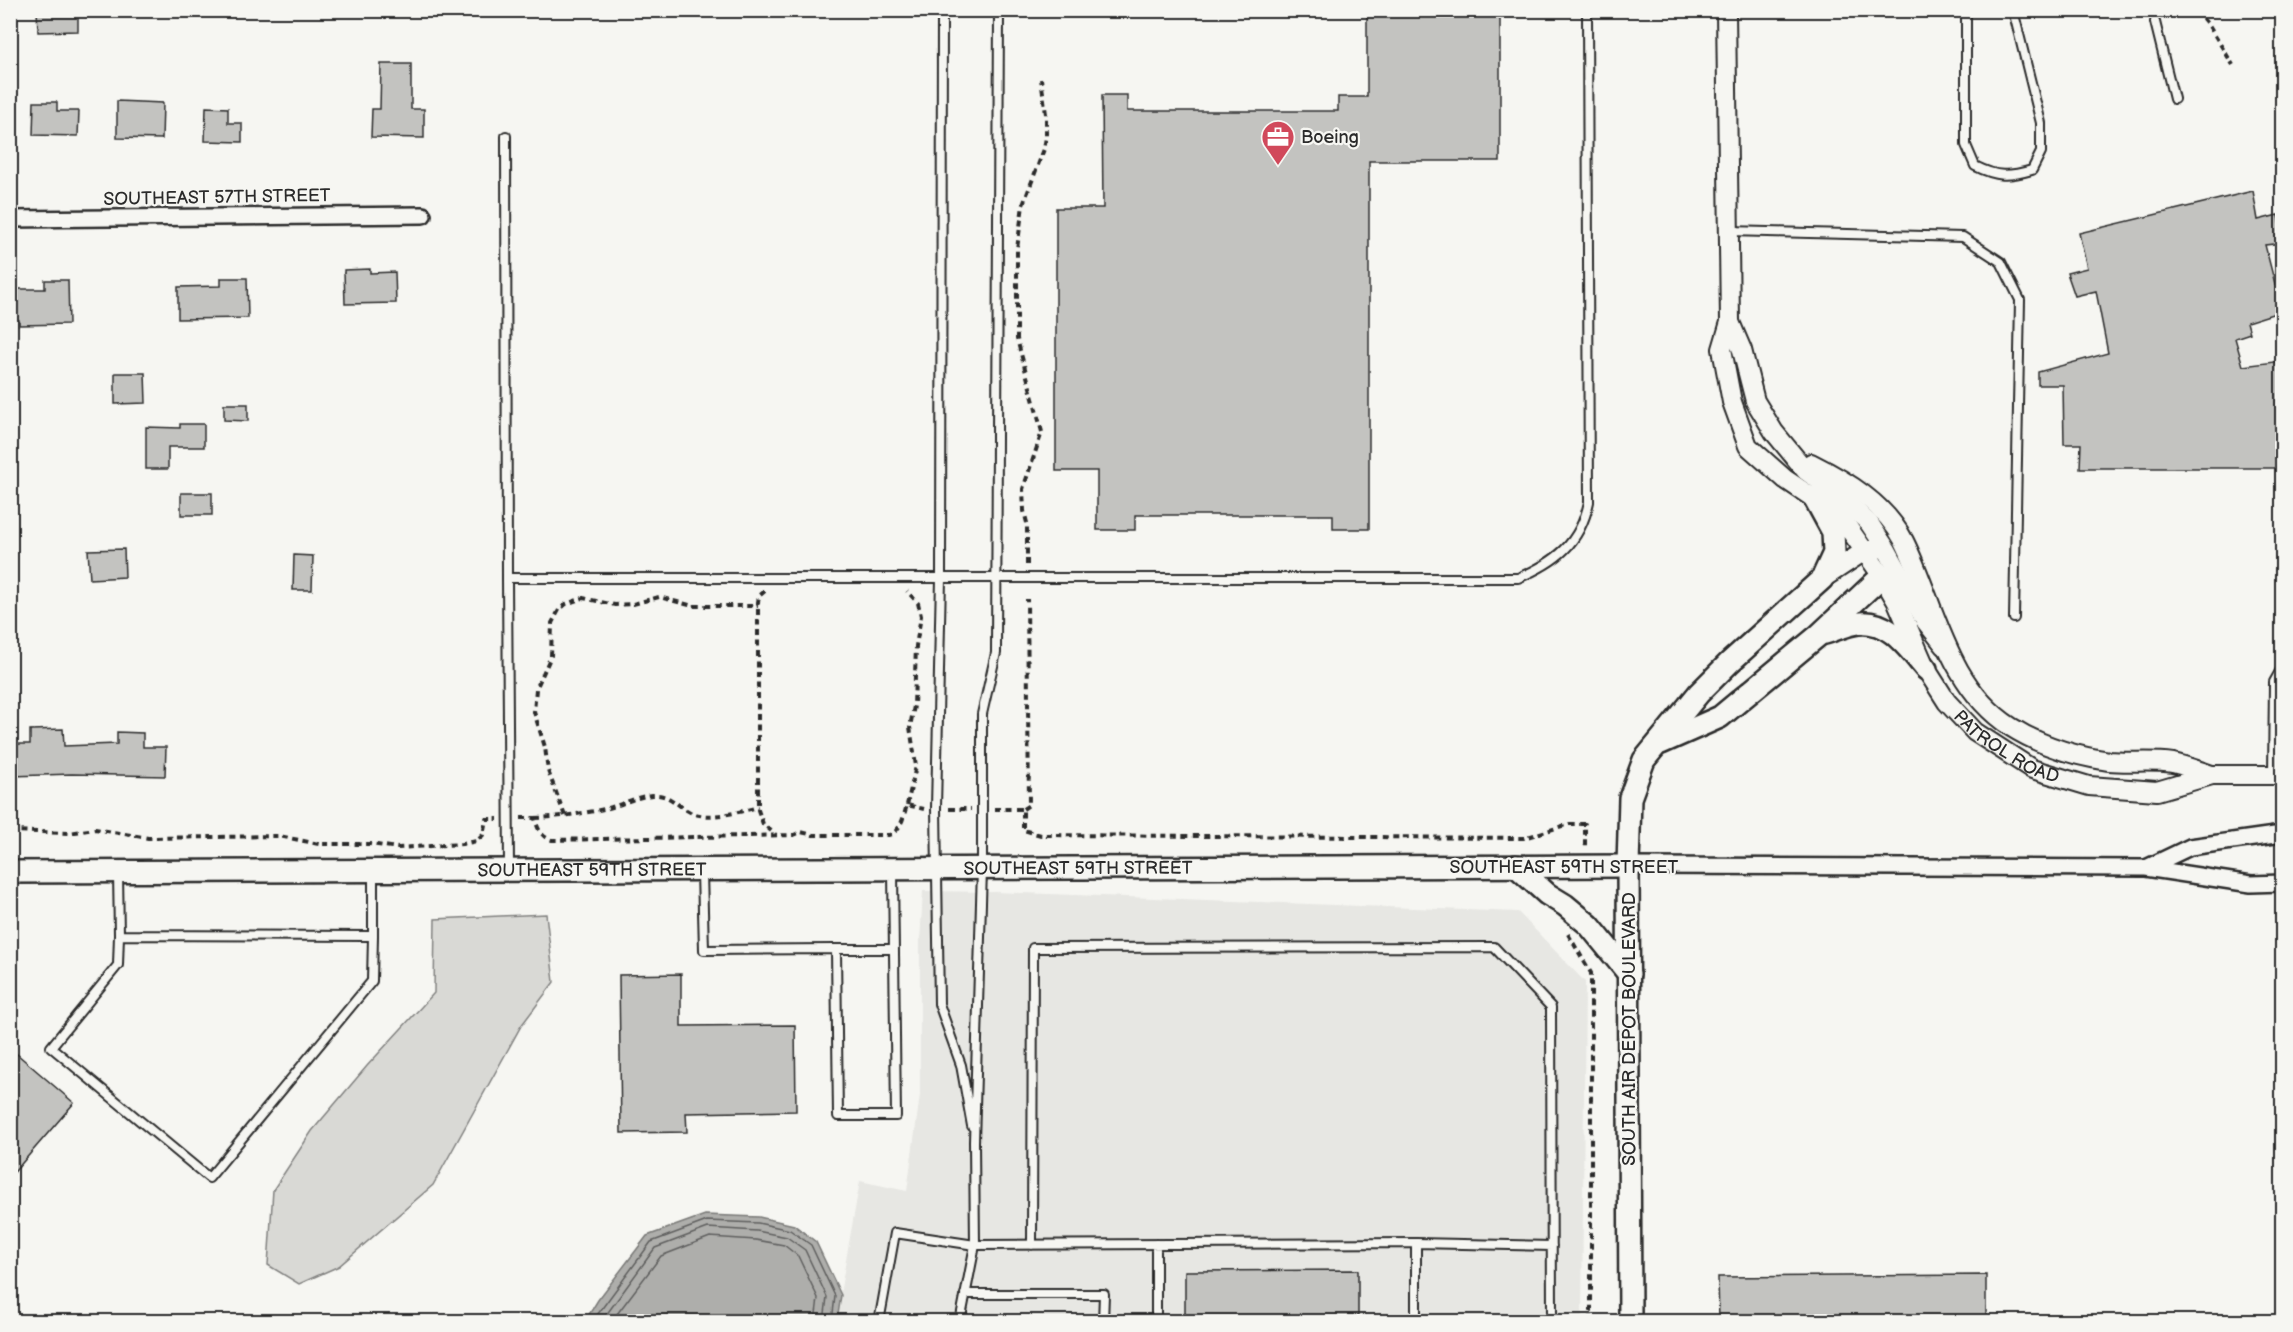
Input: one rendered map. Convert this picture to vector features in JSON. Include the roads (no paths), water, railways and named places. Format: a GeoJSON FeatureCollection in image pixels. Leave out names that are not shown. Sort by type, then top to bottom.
{"type":"FeatureCollection","features":[{"type":"Feature","properties":{"kind":"main road"},"geometry":{"type":"LineString","coordinates":[[1814,497],[1833,532],[1834,553],[1822,579]]}},
{"type":"Feature","properties":{"kind":"main road"},"geometry":{"type":"LineString","coordinates":[[1657,744],[1720,717],[1819,635],[1882,576]]}},
{"type":"Feature","properties":{"kind":"main road","name":"SOUTH AIR DEPOT BOULEVARD"},"geometry":{"type":"LineString","coordinates":[[1630,1322],[1628,866],[1630,798],[1644,760],[1699,693],[1822,579]]}},
{"type":"Feature","properties":{"kind":"main road"},"geometry":{"type":"LineString","coordinates":[[1819,635],[1856,623],[1876,625],[1895,633],[1926,669]]}},
{"type":"Feature","properties":{"kind":"main road","name":"SOUTHEAST 59TH STREET"},"geometry":{"type":"LineString","coordinates":[[10,872],[1628,866]]}},
{"type":"Feature","properties":{"kind":"main road"},"geometry":{"type":"LineString","coordinates":[[1516,867],[1547,894],[1565,905],[1589,925],[1629,974]]}},
{"type":"Feature","properties":{"kind":"street"},"geometry":{"type":"LineString","coordinates":[[1726,10],[1730,322],[1722,349],[1732,402],[1749,446],[1785,479],[1840,516],[1866,550],[1882,576]]}},
{"type":"Feature","properties":{"kind":"street","name":"SOUTHEAST 57TH STREET"},"geometry":{"type":"LineString","coordinates":[[10,219],[423,215]]}},
{"type":"Feature","properties":{"kind":"street"},"geometry":{"type":"LineString","coordinates":[[1730,322],[1742,350],[1755,401],[1774,432],[1806,471],[1839,495],[1869,523],[1887,550],[1926,622],[1944,640]]}},
{"type":"Feature","properties":{"kind":"street"},"geometry":{"type":"LineString","coordinates":[[1794,455],[1844,480],[1881,510],[1903,540],[1944,640]]}},
{"type":"Feature","properties":{"kind":"street"},"geometry":{"type":"LineString","coordinates":[[1822,579],[1866,550],[1887,550]]}},
{"type":"Feature","properties":{"kind":"street"},"geometry":{"type":"LineString","coordinates":[[1882,576],[1887,550]]}},
{"type":"Feature","properties":{"kind":"street","name":"PATROL ROAD"},"geometry":{"type":"LineString","coordinates":[[1882,576],[1897,602],[1926,669],[1947,702],[1975,732],[2032,769],[2089,786],[2157,791],[2212,775],[2278,775]]}},
{"type":"Feature","properties":{"kind":"street","name":"PATROL ROAD"},"geometry":{"type":"LineString","coordinates":[[1944,640],[1974,694],[2010,726],[2057,750],[2110,761],[2172,763],[2212,775]]}},
{"type":"Feature","properties":{"kind":"street","name":"SOUTHEAST 59TH STREET"},"geometry":{"type":"LineString","coordinates":[[2146,868],[2190,847],[2283,834]]}},
{"type":"Feature","properties":{"kind":"street","name":"SOUTHEAST 59TH STREET"},"geometry":{"type":"LineString","coordinates":[[1628,866],[2146,868],[2251,884],[2283,883]]}},
{"type":"Feature","properties":{"kind":"lane"},"geometry":{"type":"LineString","coordinates":[[942,10],[941,578],[936,808],[939,1004],[961,1065],[974,1142]]}},
{"type":"Feature","properties":{"kind":"lane"},"geometry":{"type":"LineString","coordinates":[[960,1322],[975,1245],[974,1142],[982,869],[982,714],[996,653],[999,10]]}},
{"type":"Feature","properties":{"kind":"lane"},"geometry":{"type":"LineString","coordinates":[[507,578],[1518,578],[1546,566],[1572,542],[1586,518],[1589,502],[1587,10]]}},
{"type":"Feature","properties":{"kind":"lane"},"geometry":{"type":"LineString","coordinates":[[1966,10],[1966,145],[1975,166],[1989,173],[2009,176],[2032,170],[2041,152],[2041,123],[2013,10]]}},
{"type":"Feature","properties":{"kind":"lane"},"geometry":{"type":"LineString","coordinates":[[2155,22],[2174,99]]}},
{"type":"Feature","properties":{"kind":"lane"},"geometry":{"type":"LineString","coordinates":[[506,136],[509,870]]}},
{"type":"Feature","properties":{"kind":"lane"},"geometry":{"type":"LineString","coordinates":[[1728,231],[1963,237],[2001,262],[2020,300],[2014,618]]}},
{"type":"Feature","properties":{"kind":"lane"},"geometry":{"type":"LineString","coordinates":[[2278,775],[2274,682],[2283,668]]}},
{"type":"Feature","properties":{"kind":"lane"},"geometry":{"type":"LineString","coordinates":[[836,949],[838,1116],[896,1116],[893,869]]}},
{"type":"Feature","properties":{"kind":"lane"},"geometry":{"type":"LineString","coordinates":[[702,870],[704,950],[894,949]]}},
{"type":"Feature","properties":{"kind":"lane"},"geometry":{"type":"LineString","coordinates":[[117,872],[118,965],[51,1047],[209,1178],[372,981],[373,871]]}},
{"type":"Feature","properties":{"kind":"lane"},"geometry":{"type":"LineString","coordinates":[[119,934],[373,936]]}},
{"type":"Feature","properties":{"kind":"lane"},"geometry":{"type":"LineString","coordinates":[[1032,1245],[1033,948],[1494,947],[1551,1007],[1552,1322]]}},
{"type":"Feature","properties":{"kind":"lane"},"geometry":{"type":"LineString","coordinates":[[879,1322],[896,1233],[975,1245],[1416,1243],[1552,1246]]}},
{"type":"Feature","properties":{"kind":"lane"},"geometry":{"type":"LineString","coordinates":[[1416,1243],[1416,1322]]}},
{"type":"Feature","properties":{"kind":"lane"},"geometry":{"type":"LineString","coordinates":[[1156,1244],[1156,1322]]}},
{"type":"Feature","properties":{"kind":"lane"},"geometry":{"type":"LineString","coordinates":[[966,1294],[1104,1294],[1103,1322]]}},
{"type":"Feature","properties":{"kind":"water"},"geometry":{"type":"Polygon","coordinates":[[[705,1215],[759,1217],[794,1225],[816,1242],[841,1295],[837,1321],[585,1321],[598,1300],[647,1236],[705,1215]]]}},
{"type":"Feature","properties":{"kind":"place","name":"Boeing"},"geometry":{"type":"Point","coordinates":[1278,166]}}]}
